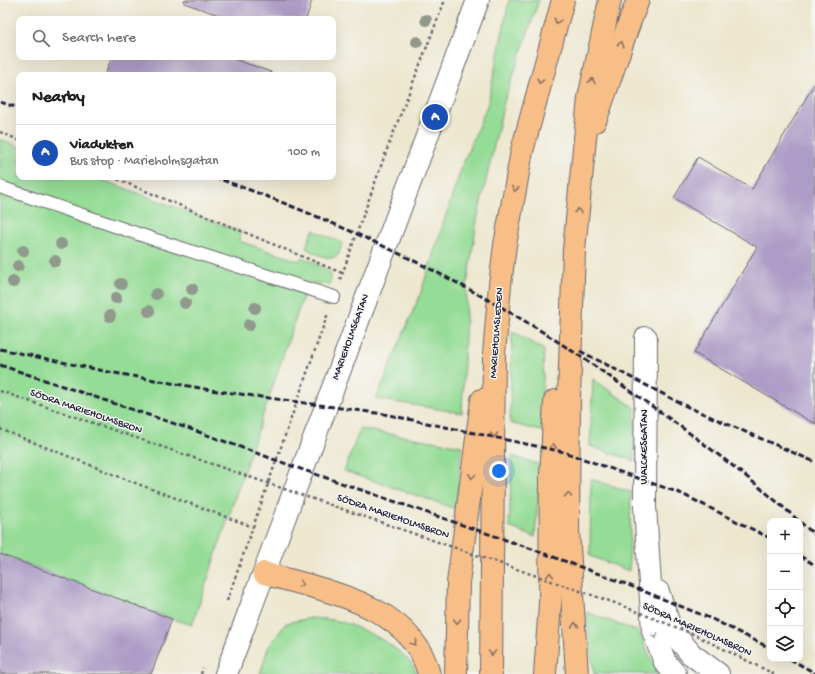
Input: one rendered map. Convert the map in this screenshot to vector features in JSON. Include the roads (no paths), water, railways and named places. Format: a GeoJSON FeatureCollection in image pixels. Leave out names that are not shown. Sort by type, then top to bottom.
{"type":"FeatureCollection","features":[{"type":"Feature","properties":{"kind":"highway","name":"MARIEHOLMSLEDEN"},"geometry":{"type":"LineString","coordinates":[[491,674],[496,326],[505,245],[522,151],[563,0]]}},
{"type":"Feature","properties":{"kind":"highway"},"geometry":{"type":"LineString","coordinates":[[545,674],[550,604],[551,476],[557,364],[574,250],[589,98],[610,0]]}},
{"type":"Feature","properties":{"kind":"highway"},"geometry":{"type":"LineString","coordinates":[[585,147],[606,92],[624,33],[638,0]]}},
{"type":"Feature","properties":{"kind":"highway"},"geometry":{"type":"LineString","coordinates":[[574,250],[569,396],[568,530],[577,674]]}},
{"type":"Feature","properties":{"kind":"highway"},"geometry":{"type":"LineString","coordinates":[[456,674],[458,582],[482,405],[496,326]]}},
{"type":"Feature","properties":{"kind":"highway"},"geometry":{"type":"LineString","coordinates":[[264,573],[340,596],[376,610],[405,630],[425,660],[429,674]]}},
{"type":"Feature","properties":{"kind":"street","name":"MARIEHOLMSGATAN"},"geometry":{"type":"LineString","coordinates":[[226,674],[478,0]]}},
{"type":"Feature","properties":{"kind":"street","name":"WALCKESGATAN"},"geometry":{"type":"LineString","coordinates":[[646,338],[644,507],[652,631],[665,662],[675,674]]}},
{"type":"Feature","properties":{"kind":"street","name":"WALCKESGATAN"},"geometry":{"type":"LineString","coordinates":[[647,556],[671,630],[691,654],[718,674]]}},
{"type":"Feature","properties":{"kind":"lane"},"geometry":{"type":"LineString","coordinates":[[0,187],[156,240],[334,297]]}},
{"type":"Feature","properties":{"kind":"railway"},"geometry":{"type":"LineString","coordinates":[[0,102],[16,107]]}},
{"type":"Feature","properties":{"kind":"railway"},"geometry":{"type":"LineString","coordinates":[[222,180],[335,224],[414,261],[491,301],[560,343],[638,396],[728,462],[796,518]]}},
{"type":"Feature","properties":{"kind":"railway"},"geometry":{"type":"LineString","coordinates":[[0,349],[109,372],[211,390],[384,414],[564,452],[680,493],[767,536]]}},
{"type":"Feature","properties":{"kind":"railway"},"geometry":{"type":"LineString","coordinates":[[580,351],[688,407],[815,462]]}},
{"type":"Feature","properties":{"kind":"railway"},"geometry":{"type":"LineString","coordinates":[[0,365],[199,432],[292,466],[532,549],[626,584],[712,619],[767,646]]}},
{"type":"Feature","properties":{"kind":"railway"},"geometry":{"type":"LineString","coordinates":[[803,525],[815,535]]}},
{"type":"Feature","properties":{"kind":"railway"},"geometry":{"type":"LineString","coordinates":[[803,558],[815,565]]}},
{"type":"Feature","properties":{"kind":"railway"},"geometry":{"type":"LineString","coordinates":[[795,662],[815,673]]}},
{"type":"Feature","properties":{"kind":"place","name":"Viadukten"},"geometry":{"type":"Point","coordinates":[435,117]}}]}
